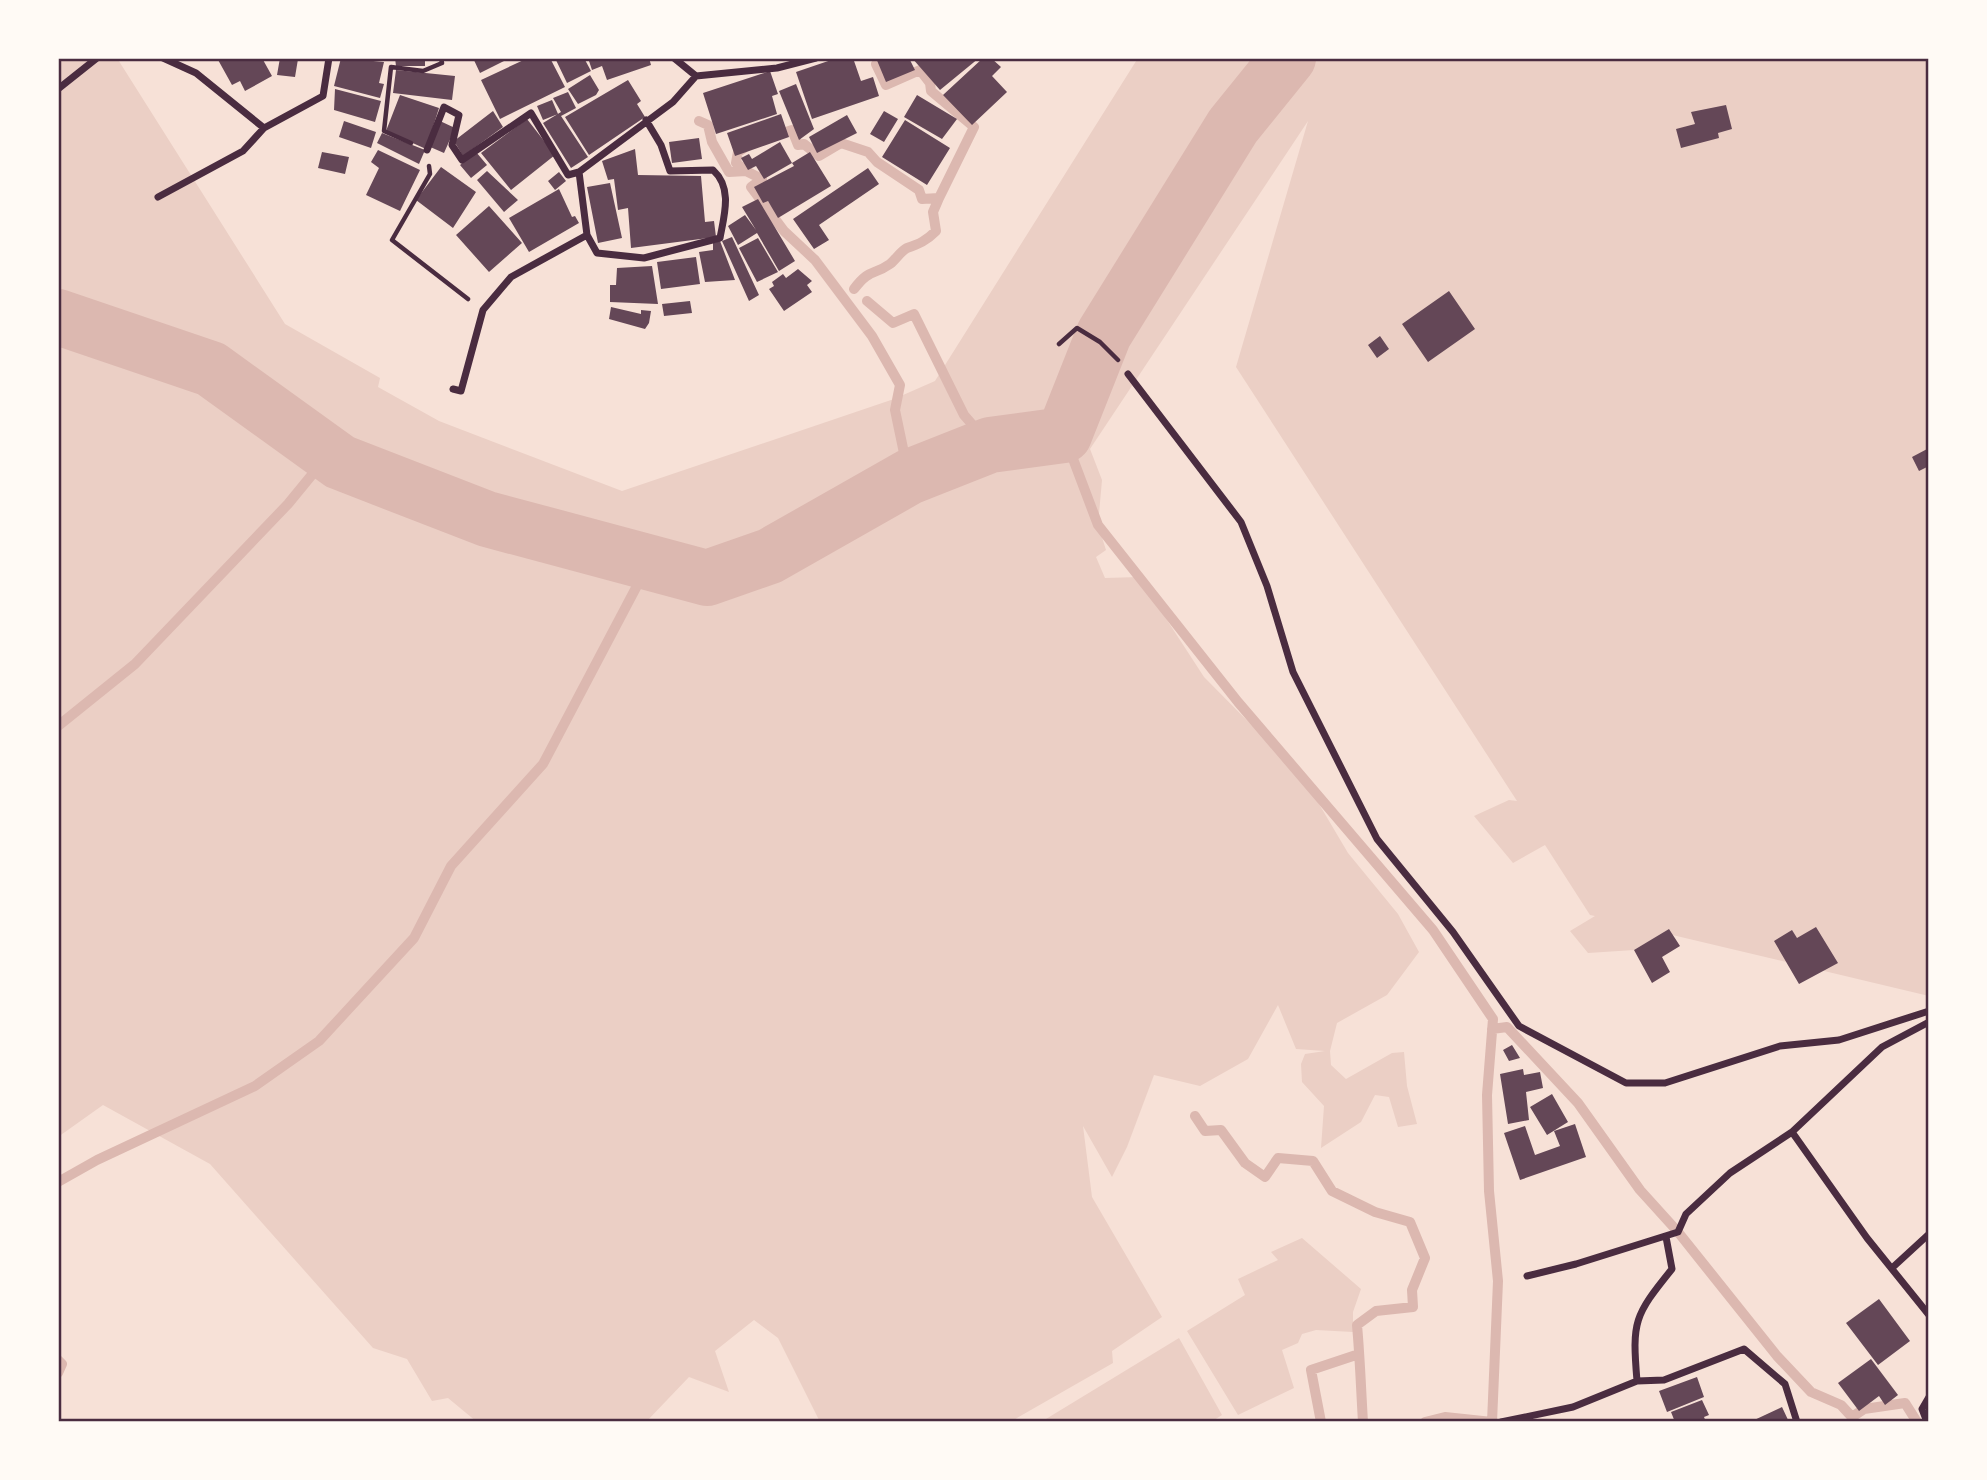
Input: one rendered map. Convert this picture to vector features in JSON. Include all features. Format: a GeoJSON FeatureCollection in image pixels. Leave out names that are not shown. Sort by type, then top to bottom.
{"type":"FeatureCollection","features":[{"type":"Feature","properties":{"kind":"street"},"geometry":{"type":"LineString","coordinates":[[58,89],[97,58]]}},
{"type":"Feature","properties":{"kind":"street"},"geometry":{"type":"LineString","coordinates":[[163,58],[196,73],[264,128]]}},
{"type":"Feature","properties":{"kind":"street"},"geometry":{"type":"LineString","coordinates":[[158,197],[243,151],[264,128],[323,96],[329,58]]}},
{"type":"Feature","properties":{"kind":"street"},"geometry":{"type":"LineString","coordinates":[[674,58],[696,76]]}},
{"type":"Feature","properties":{"kind":"street"},"geometry":{"type":"LineString","coordinates":[[427,150],[444,107],[459,115],[452,145],[462,160],[531,113],[568,175],[579,172],[646,120],[673,103],[696,76],[777,68],[816,58]]}},
{"type":"Feature","properties":{"kind":"street"},"geometry":{"type":"LineString","coordinates":[[579,172],[587,236],[597,253],[644,258],[720,238],[727,202],[719,176],[713,170],[670,172],[661,145],[646,120]]}},
{"type":"Feature","properties":{"kind":"street"},"geometry":{"type":"LineString","coordinates":[[453,389],[461,391],[483,310],[511,277],[587,236]]}},
{"type":"Feature","properties":{"kind":"street"},"geometry":{"type":"LineString","coordinates":[[1128,374],[1241,522],[1267,586],[1293,671],[1377,839],[1453,932],[1520,1026],[1626,1083],[1665,1083],[1780,1046],[1839,1040],[1929,1012]]}},
{"type":"Feature","properties":{"kind":"street"},"geometry":{"type":"LineString","coordinates":[[1527,1276],[1678,1232],[1686,1214],[1730,1173],[1791,1132],[1882,1047],[1929,1022]]}},
{"type":"Feature","properties":{"kind":"street"},"geometry":{"type":"LineString","coordinates":[[1791,1132],[1929,1315]]}},
{"type":"Feature","properties":{"kind":"street"},"geometry":{"type":"LineString","coordinates":[[1892,1268],[1929,1234]]}},
{"type":"Feature","properties":{"kind":"street"},"geometry":{"type":"LineString","coordinates":[[1637,1381],[1634,1325],[1642,1307],[1672,1269],[1667,1237]]}},
{"type":"Feature","properties":{"kind":"street"},"geometry":{"type":"LineString","coordinates":[[1501,1422],[1573,1407],[1637,1381],[1664,1380],[1744,1349],[1785,1384],[1797,1422]]}},
{"type":"Feature","properties":{"kind":"street"},"geometry":{"type":"LineString","coordinates":[[1927,1422],[1922,1409],[1929,1397]]}},
{"type":"Feature","properties":{"kind":"path"},"geometry":{"type":"LineString","coordinates":[[391,58],[384,131],[427,150],[430,174],[392,240],[483,310]]}},
{"type":"Feature","properties":{"kind":"path"},"geometry":{"type":"LineString","coordinates":[[390,67],[423,71],[442,63],[441,58]]}},
{"type":"Feature","properties":{"kind":"path"},"geometry":{"type":"LineString","coordinates":[[1059,344],[1077,328],[1100,342],[1128,374]]}},
{"type":"Feature","properties":{"kind":"shaded area"},"geometry":{"type":"Polygon","coordinates":[[[58,58],[117,58],[285,324],[380,378],[378,387],[439,421],[622,491],[894,399],[935,381],[1138,58],[1929,58],[1929,996],[1664,933],[1634,950],[1588,953],[1570,931],[1595,916],[1590,915],[1545,845],[1513,863],[1474,816],[1509,800],[1517,801],[1236,367],[1308,121],[1090,449],[1102,480],[1098,525],[1106,550],[1096,557],[1105,578],[1139,577],[1204,677],[1303,777],[1348,853],[1398,914],[1419,952],[1387,995],[1337,1023],[1330,1051],[1331,1065],[1346,1079],[1392,1053],[1404,1052],[1407,1086],[1417,1124],[1398,1127],[1389,1097],[1375,1095],[1361,1122],[1321,1148],[1324,1106],[1302,1082],[1301,1064],[1305,1054],[1325,1051],[1296,1049],[1278,1005],[1248,1059],[1200,1086],[1154,1075],[1127,1147],[1112,1177],[1083,1126],[1092,1197],[1162,1317],[1112,1351],[1113,1363],[1010,1422],[820,1422],[778,1338],[754,1320],[715,1351],[729,1392],[689,1377],[646,1422],[477,1422],[448,1398],[432,1401],[407,1359],[373,1348],[210,1164],[103,1105],[58,1137],[58,58]]]}},
{"type":"Feature","properties":{"kind":"shaded area"},"geometry":{"type":"Polygon","coordinates":[[[1302,1238],[1361,1289],[1353,1312],[1353,1332],[1316,1330],[1302,1334],[1298,1343],[1282,1350],[1294,1388],[1238,1415],[1187,1331],[1245,1295],[1238,1279],[1278,1260],[1271,1252],[1302,1238]]]}},
{"type":"Feature","properties":{"kind":"shaded area"},"geometry":{"type":"Polygon","coordinates":[[[1179,1338],[1222,1415],[1211,1422],[1041,1422],[1179,1338]]]}},
{"type":"Feature","properties":{"kind":"building"},"geometry":{"type":"Polygon","coordinates":[[[217,58],[262,58],[272,76],[245,91],[240,81],[232,85],[217,58]]]}},
{"type":"Feature","properties":{"kind":"building"},"geometry":{"type":"Polygon","coordinates":[[[280,58],[298,59],[295,77],[277,75],[280,58]]]}},
{"type":"Feature","properties":{"kind":"building"},"geometry":{"type":"Polygon","coordinates":[[[341,58],[384,62],[379,83],[384,84],[380,98],[334,86],[341,58]]]}},
{"type":"Feature","properties":{"kind":"building"},"geometry":{"type":"Polygon","coordinates":[[[395,58],[425,58],[425,66],[396,66],[395,58]]]}},
{"type":"Feature","properties":{"kind":"building"},"geometry":{"type":"Polygon","coordinates":[[[473,58],[510,58],[480,73],[473,58]]]}},
{"type":"Feature","properties":{"kind":"building"},"geometry":{"type":"Polygon","coordinates":[[[528,58],[550,58],[565,87],[500,119],[481,80],[528,58]]]}},
{"type":"Feature","properties":{"kind":"building"},"geometry":{"type":"Polygon","coordinates":[[[555,58],[584,58],[591,71],[567,83],[555,58]]]}},
{"type":"Feature","properties":{"kind":"building"},"geometry":{"type":"Polygon","coordinates":[[[588,58],[649,58],[651,65],[607,80],[602,66],[592,70],[588,58]]]}},
{"type":"Feature","properties":{"kind":"building"},"geometry":{"type":"Polygon","coordinates":[[[837,58],[853,58],[861,81],[873,77],[879,96],[812,119],[796,72],[837,58]]]}},
{"type":"Feature","properties":{"kind":"building"},"geometry":{"type":"Polygon","coordinates":[[[876,58],[909,58],[915,70],[886,82],[876,58]]]}},
{"type":"Feature","properties":{"kind":"building"},"geometry":{"type":"Polygon","coordinates":[[[912,58],[979,58],[940,90],[912,58]]]}},
{"type":"Feature","properties":{"kind":"building"},"geometry":{"type":"Polygon","coordinates":[[[983,58],[991,58],[1001,67],[992,76],[1007,92],[972,125],[943,95],[983,58]]]}},
{"type":"Feature","properties":{"kind":"building"},"geometry":{"type":"Polygon","coordinates":[[[396,70],[455,76],[452,100],[393,93],[396,70]]]}},
{"type":"Feature","properties":{"kind":"building"},"geometry":{"type":"Polygon","coordinates":[[[770,71],[778,94],[772,96],[777,114],[716,134],[703,93],[770,71]]]}},
{"type":"Feature","properties":{"kind":"building"},"geometry":{"type":"Polygon","coordinates":[[[590,75],[599,90],[596,95],[578,104],[568,89],[590,75]]]}},
{"type":"Feature","properties":{"kind":"building"},"geometry":{"type":"Polygon","coordinates":[[[628,80],[641,101],[637,104],[645,117],[589,155],[565,117],[628,80]]]}},
{"type":"Feature","properties":{"kind":"building"},"geometry":{"type":"Polygon","coordinates":[[[796,84],[814,129],[799,140],[779,91],[796,84]]]}},
{"type":"Feature","properties":{"kind":"building"},"geometry":{"type":"Polygon","coordinates":[[[335,89],[381,101],[375,122],[334,110],[335,89]]]}},
{"type":"Feature","properties":{"kind":"building"},"geometry":{"type":"Polygon","coordinates":[[[568,92],[576,108],[561,116],[588,157],[571,168],[543,123],[561,112],[553,98],[568,92]]]}},
{"type":"Feature","properties":{"kind":"building"},"geometry":{"type":"Polygon","coordinates":[[[400,95],[439,108],[426,149],[386,131],[400,95]]]}},
{"type":"Feature","properties":{"kind":"building"},"geometry":{"type":"Polygon","coordinates":[[[917,95],[957,119],[942,139],[904,117],[917,95]]]}},
{"type":"Feature","properties":{"kind":"building"},"geometry":{"type":"Polygon","coordinates":[[[552,100],[558,114],[543,120],[537,106],[552,100]]]}},
{"type":"Feature","properties":{"kind":"building"},"geometry":{"type":"Polygon","coordinates":[[[1726,105],[1732,129],[1718,133],[1719,138],[1681,148],[1676,129],[1695,124],[1691,112],[1726,105]]]}},
{"type":"Feature","properties":{"kind":"building"},"geometry":{"type":"Polygon","coordinates":[[[493,111],[503,127],[463,156],[454,141],[493,111]]]}},
{"type":"Feature","properties":{"kind":"building"},"geometry":{"type":"Polygon","coordinates":[[[884,111],[898,119],[884,142],[870,134],[884,111]]]}},
{"type":"Feature","properties":{"kind":"building"},"geometry":{"type":"Polygon","coordinates":[[[781,114],[789,137],[735,156],[727,133],[781,114]]]}},
{"type":"Feature","properties":{"kind":"building"},"geometry":{"type":"Polygon","coordinates":[[[847,115],[857,133],[817,153],[809,137],[847,115]]]}},
{"type":"Feature","properties":{"kind":"building"},"geometry":{"type":"Polygon","coordinates":[[[527,119],[555,155],[511,190],[481,153],[527,119]]]}},
{"type":"Feature","properties":{"kind":"building"},"geometry":{"type":"Polygon","coordinates":[[[905,120],[950,148],[927,185],[882,157],[905,120]]]}},
{"type":"Feature","properties":{"kind":"building"},"geometry":{"type":"Polygon","coordinates":[[[344,121],[376,132],[371,148],[339,137],[344,121]]]}},
{"type":"Feature","properties":{"kind":"building"},"geometry":{"type":"Polygon","coordinates":[[[440,121],[455,128],[444,153],[428,146],[440,121]]]}},
{"type":"Feature","properties":{"kind":"building"},"geometry":{"type":"Polygon","coordinates":[[[382,133],[425,150],[419,164],[377,143],[382,133]]]}},
{"type":"Feature","properties":{"kind":"building"},"geometry":{"type":"Polygon","coordinates":[[[699,138],[702,159],[672,163],[669,142],[699,138]]]}},
{"type":"Feature","properties":{"kind":"building"},"geometry":{"type":"Polygon","coordinates":[[[780,142],[792,163],[764,179],[756,166],[748,170],[741,158],[749,154],[752,159],[780,142]]]}},
{"type":"Feature","properties":{"kind":"building"},"geometry":{"type":"Polygon","coordinates":[[[635,149],[638,175],[701,176],[705,222],[714,221],[716,237],[631,248],[628,208],[618,210],[614,179],[608,180],[602,161],[635,149]]]}},
{"type":"Feature","properties":{"kind":"building"},"geometry":{"type":"Polygon","coordinates":[[[378,150],[420,170],[400,211],[366,195],[379,168],[371,162],[378,150]]]}},
{"type":"Feature","properties":{"kind":"building"},"geometry":{"type":"Polygon","coordinates":[[[322,152],[349,157],[345,174],[318,168],[322,152]]]}},
{"type":"Feature","properties":{"kind":"building"},"geometry":{"type":"Polygon","coordinates":[[[476,152],[487,165],[471,178],[460,165],[476,152]]]}},
{"type":"Feature","properties":{"kind":"building"},"geometry":{"type":"Polygon","coordinates":[[[810,152],[831,186],[778,218],[768,201],[763,203],[754,187],[794,166],[792,163],[810,152]]]}},
{"type":"Feature","properties":{"kind":"building"},"geometry":{"type":"Polygon","coordinates":[[[441,167],[476,192],[453,228],[416,200],[441,167]]]}},
{"type":"Feature","properties":{"kind":"building"},"geometry":{"type":"Polygon","coordinates":[[[868,168],[879,184],[819,225],[829,240],[814,249],[793,219],[868,168]]]}},
{"type":"Feature","properties":{"kind":"building"},"geometry":{"type":"Polygon","coordinates":[[[487,171],[518,200],[504,212],[477,180],[487,171]]]}},
{"type":"Feature","properties":{"kind":"building"},"geometry":{"type":"Polygon","coordinates":[[[559,172],[566,181],[555,190],[548,181],[559,172]]]}},
{"type":"Feature","properties":{"kind":"building"},"geometry":{"type":"Polygon","coordinates":[[[610,183],[622,238],[598,243],[587,187],[610,183]]]}},
{"type":"Feature","properties":{"kind":"building"},"geometry":{"type":"Polygon","coordinates":[[[559,189],[572,217],[575,216],[579,223],[529,252],[509,218],[559,189]]]}},
{"type":"Feature","properties":{"kind":"building"},"geometry":{"type":"Polygon","coordinates":[[[758,199],[795,261],[779,271],[757,233],[738,245],[728,226],[745,215],[756,230],[742,207],[758,199]]]}},
{"type":"Feature","properties":{"kind":"building"},"geometry":{"type":"Polygon","coordinates":[[[489,206],[522,243],[489,272],[456,235],[489,206]]]}},
{"type":"Feature","properties":{"kind":"building"},"geometry":{"type":"Polygon","coordinates":[[[732,237],[759,295],[749,301],[722,241],[732,237]]]}},
{"type":"Feature","properties":{"kind":"building"},"geometry":{"type":"Polygon","coordinates":[[[758,238],[778,272],[757,282],[739,248],[758,238]]]}},
{"type":"Feature","properties":{"kind":"building"},"geometry":{"type":"Polygon","coordinates":[[[720,241],[735,280],[705,282],[699,252],[713,250],[713,243],[720,241]]]}},
{"type":"Feature","properties":{"kind":"building"},"geometry":{"type":"Polygon","coordinates":[[[696,257],[700,284],[661,289],[657,262],[696,257]]]}},
{"type":"Feature","properties":{"kind":"building"},"geometry":{"type":"Polygon","coordinates":[[[652,266],[658,304],[610,302],[610,285],[616,285],[617,268],[652,266]]]}},
{"type":"Feature","properties":{"kind":"building"},"geometry":{"type":"Polygon","coordinates":[[[798,269],[812,281],[807,285],[812,292],[784,311],[769,289],[774,286],[772,282],[783,274],[786,278],[798,269]]]}},
{"type":"Feature","properties":{"kind":"building"},"geometry":{"type":"Polygon","coordinates":[[[1449,291],[1475,329],[1428,362],[1402,324],[1449,291]]]}},
{"type":"Feature","properties":{"kind":"building"},"geometry":{"type":"Polygon","coordinates":[[[690,301],[692,313],[664,316],[662,304],[690,301]]]}},
{"type":"Feature","properties":{"kind":"building"},"geometry":{"type":"Polygon","coordinates":[[[611,307],[641,314],[641,310],[651,311],[649,323],[645,329],[609,319],[611,307]]]}},
{"type":"Feature","properties":{"kind":"building"},"geometry":{"type":"Polygon","coordinates":[[[1380,336],[1389,349],[1377,358],[1368,345],[1380,336]]]}},
{"type":"Feature","properties":{"kind":"building"},"geometry":{"type":"Polygon","coordinates":[[[1929,448],[1929,466],[1919,471],[1912,457],[1929,448]]]}},
{"type":"Feature","properties":{"kind":"building"},"geometry":{"type":"Polygon","coordinates":[[[1816,927],[1838,963],[1799,984],[1774,941],[1792,930],[1797,938],[1816,927]]]}},
{"type":"Feature","properties":{"kind":"building"},"geometry":{"type":"Polygon","coordinates":[[[1669,929],[1680,946],[1662,957],[1670,972],[1652,983],[1634,950],[1669,929]]]}},
{"type":"Feature","properties":{"kind":"building"},"geometry":{"type":"Polygon","coordinates":[[[1512,1045],[1520,1058],[1509,1061],[1503,1050],[1512,1045]]]}},
{"type":"Feature","properties":{"kind":"building"},"geometry":{"type":"Polygon","coordinates":[[[1523,1069],[1524,1075],[1540,1072],[1543,1088],[1526,1092],[1529,1120],[1508,1124],[1500,1074],[1523,1069]]]}},
{"type":"Feature","properties":{"kind":"building"},"geometry":{"type":"Polygon","coordinates":[[[1552,1094],[1568,1122],[1547,1135],[1530,1107],[1552,1094]]]}},
{"type":"Feature","properties":{"kind":"building"},"geometry":{"type":"Polygon","coordinates":[[[1575,1124],[1586,1157],[1520,1180],[1504,1133],[1525,1126],[1535,1155],[1560,1146],[1554,1131],[1575,1124]]]}},
{"type":"Feature","properties":{"kind":"building"},"geometry":{"type":"Polygon","coordinates":[[[1879,1299],[1910,1341],[1878,1365],[1846,1323],[1879,1299]]]}},
{"type":"Feature","properties":{"kind":"building"},"geometry":{"type":"Polygon","coordinates":[[[1871,1359],[1898,1395],[1885,1405],[1879,1396],[1859,1411],[1838,1383],[1871,1359]]]}},
{"type":"Feature","properties":{"kind":"building"},"geometry":{"type":"Polygon","coordinates":[[[1697,1377],[1704,1397],[1667,1412],[1659,1391],[1697,1377]]]}},
{"type":"Feature","properties":{"kind":"building"},"geometry":{"type":"Polygon","coordinates":[[[1702,1400],[1709,1415],[1704,1417],[1706,1422],[1675,1422],[1671,1412],[1702,1400]]]}},
{"type":"Feature","properties":{"kind":"building"},"geometry":{"type":"Polygon","coordinates":[[[1782,1407],[1789,1422],[1750,1422],[1782,1407]]]}},
{"type":"Feature","properties":{"kind":"waterway"},"geometry":{"type":"LineString","coordinates":[[58,317],[211,369],[340,462],[487,519],[707,578],[770,556],[909,477],[990,445],[1064,435],[1104,334],[1233,126],[1288,58]]}},
{"type":"Feature","properties":{"kind":"waterway"},"geometry":{"type":"LineString","coordinates":[[876,64],[886,85],[920,70],[930,83],[931,91],[974,127],[939,198]]}},
{"type":"Feature","properties":{"kind":"waterway"},"geometry":{"type":"LineString","coordinates":[[699,121],[708,125],[712,142],[729,172],[746,171],[762,179],[751,187],[784,231],[815,260],[872,336],[900,385],[895,410],[909,477]]}},
{"type":"Feature","properties":{"kind":"waterway"},"geometry":{"type":"LineString","coordinates":[[775,136],[792,130],[798,145],[804,144],[819,156],[841,143],[868,152],[877,162],[919,190],[922,199],[939,198],[933,212],[936,231],[922,242],[905,249],[884,268],[868,275],[854,289]]}},
{"type":"Feature","properties":{"kind":"waterway"},"geometry":{"type":"LineString","coordinates":[[744,148],[738,152],[736,163],[746,171]]}},
{"type":"Feature","properties":{"kind":"waterway"},"geometry":{"type":"LineString","coordinates":[[867,301],[893,323],[914,314],[964,415],[990,445]]}},
{"type":"Feature","properties":{"kind":"waterway"},"geometry":{"type":"LineString","coordinates":[[1064,435],[1098,525],[1238,702],[1433,930],[1493,1019],[1487,1095],[1489,1191],[1498,1281],[1492,1422]]}},
{"type":"Feature","properties":{"kind":"waterway"},"geometry":{"type":"LineString","coordinates":[[58,726],[135,664],[288,504],[329,454]]}},
{"type":"Feature","properties":{"kind":"waterway"},"geometry":{"type":"LineString","coordinates":[[58,1182],[97,1160],[255,1086],[319,1041],[414,938],[451,866],[543,764],[649,563]]}},
{"type":"Feature","properties":{"kind":"waterway"},"geometry":{"type":"LineString","coordinates":[[1492,1029],[1507,1027],[1578,1103],[1640,1190],[1678,1232],[1777,1356],[1811,1392],[1841,1405],[1852,1417],[1864,1409],[1905,1403],[1917,1422]]}},
{"type":"Feature","properties":{"kind":"waterway"},"geometry":{"type":"LineString","coordinates":[[1195,1116],[1205,1131],[1221,1130],[1245,1163],[1265,1177],[1278,1158],[1313,1161],[1332,1191],[1375,1212],[1410,1222],[1425,1258],[1412,1290],[1413,1307],[1376,1311],[1357,1325],[1363,1422]]}},
{"type":"Feature","properties":{"kind":"waterway"},"geometry":{"type":"LineString","coordinates":[[1321,1422],[1311,1370],[1359,1354]]}},
{"type":"Feature","properties":{"kind":"waterway"},"geometry":{"type":"LineString","coordinates":[[58,1360],[62,1364],[58,1373]]}},
{"type":"Feature","properties":{"kind":"waterway"},"geometry":{"type":"LineString","coordinates":[[1425,1422],[1445,1417],[1492,1422]]}}]}
